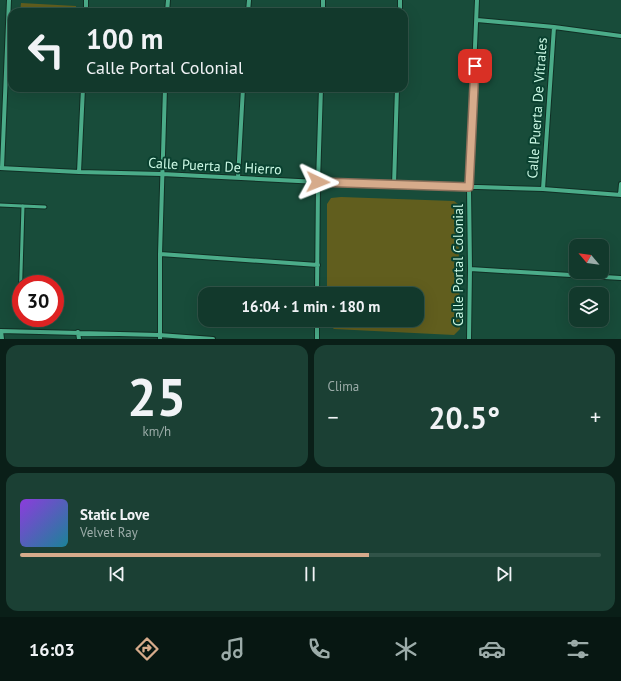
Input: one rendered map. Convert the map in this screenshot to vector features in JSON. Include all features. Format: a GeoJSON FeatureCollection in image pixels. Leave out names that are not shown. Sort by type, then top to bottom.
{"type":"FeatureCollection","features":[{"type":"Feature","properties":{"kind":"street","name":"Calle Portal Colonial"},"geometry":{"type":"LineString","coordinates":[[469,339],[469,187],[477,0]]}},
{"type":"Feature","properties":{"kind":"street"},"geometry":{"type":"LineString","coordinates":[[477,20],[554,27],[621,36]]}},
{"type":"Feature","properties":{"kind":"street"},"geometry":{"type":"LineString","coordinates":[[1,168],[8,21]]}},
{"type":"Feature","properties":{"kind":"street","name":"Calle Puerta De Vitrales"},"geometry":{"type":"LineString","coordinates":[[543,190],[554,27]]}},
{"type":"Feature","properties":{"kind":"street"},"geometry":{"type":"LineString","coordinates":[[79,172],[83,92]]}},
{"type":"Feature","properties":{"kind":"street"},"geometry":{"type":"LineString","coordinates":[[160,337],[160,254],[165,92]]}},
{"type":"Feature","properties":{"kind":"street"},"geometry":{"type":"LineString","coordinates":[[238,178],[243,92]]}},
{"type":"Feature","properties":{"kind":"street"},"geometry":{"type":"LineString","coordinates":[[318,287],[320,92]]}},
{"type":"Feature","properties":{"kind":"street"},"geometry":{"type":"LineString","coordinates":[[394,185],[397,92]]}},
{"type":"Feature","properties":{"kind":"street","name":"Calle Puerta De Hierro"},"geometry":{"type":"LineString","coordinates":[[1,168],[543,190],[621,195]]}},
{"type":"Feature","properties":{"kind":"street"},"geometry":{"type":"LineString","coordinates":[[621,184],[621,195]]}},
{"type":"Feature","properties":{"kind":"street"},"geometry":{"type":"LineString","coordinates":[[160,254],[318,265]]}},
{"type":"Feature","properties":{"kind":"street"},"geometry":{"type":"LineString","coordinates":[[470,269],[621,278]]}},
{"type":"Feature","properties":{"kind":"street"},"geometry":{"type":"LineString","coordinates":[[317,327],[317,339]]}},
{"type":"Feature","properties":{"kind":"street"},"geometry":{"type":"LineString","coordinates":[[2,339],[1,331],[78,332],[213,339]]}},
{"type":"Feature","properties":{"kind":"street"},"geometry":{"type":"LineString","coordinates":[[78,332],[78,339]]}},
{"type":"Feature","properties":{"kind":"lane"},"geometry":{"type":"LineString","coordinates":[[0,205],[45,207]]}},
{"type":"Feature","properties":{"kind":"lane"},"geometry":{"type":"LineString","coordinates":[[21,275],[23,206]]}},
{"type":"Feature","properties":{"kind":"shaded area"},"geometry":{"type":"Polygon","coordinates":[[[21,3],[76,6],[76,8],[20,8],[21,3]]]}},
{"type":"Feature","properties":{"kind":"shaded area"},"geometry":{"type":"Polygon","coordinates":[[[341,197],[454,201],[458,204],[460,329],[454,335],[334,329],[332,327],[424,327],[424,287],[327,287],[327,204],[331,198],[341,197]]]}},
{"type":"Feature","properties":{"kind":"route"},"geometry":{"type":"LineString","coordinates":[[318,182],[469,187],[475,66]]}}]}
